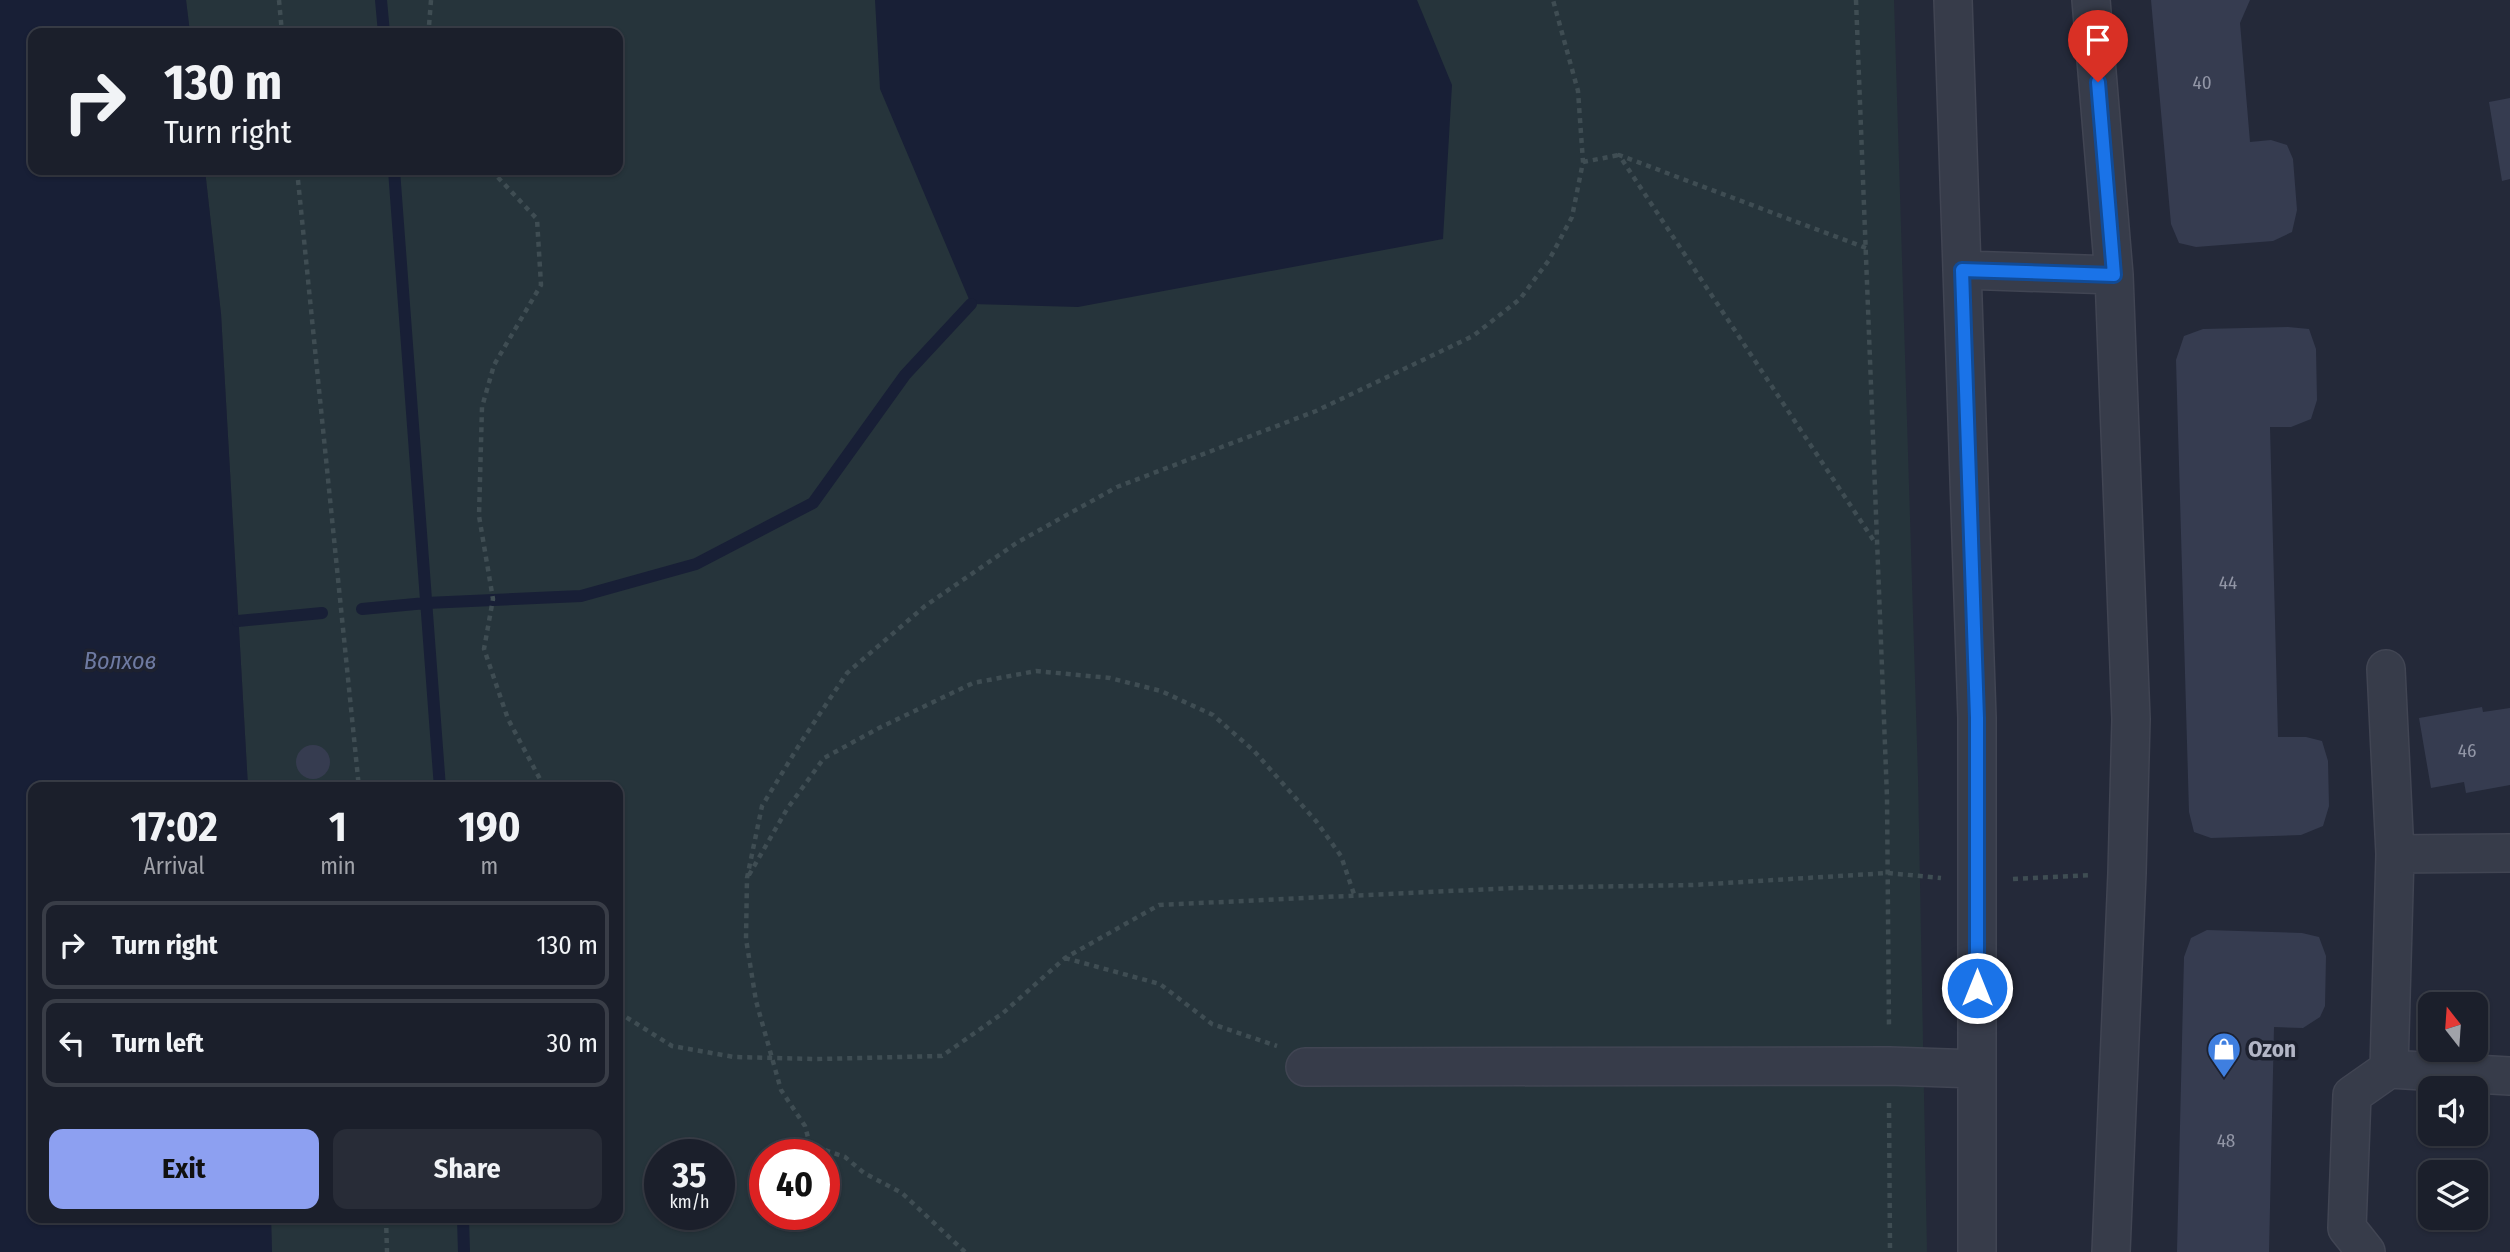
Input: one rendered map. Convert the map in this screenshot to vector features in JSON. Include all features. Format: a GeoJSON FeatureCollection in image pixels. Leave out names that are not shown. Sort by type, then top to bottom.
{"type":"FeatureCollection","features":[{"type":"Feature","properties":{"kind":"street"},"geometry":{"type":"LineString","coordinates":[[1953,0],[1977,718],[1977,1252]]}},
{"type":"Feature","properties":{"kind":"street"},"geometry":{"type":"LineString","coordinates":[[2091,0],[2114,275],[2131,719],[2111,1252]]}},
{"type":"Feature","properties":{"kind":"street"},"geometry":{"type":"LineString","coordinates":[[1962,270],[2114,275]]}},
{"type":"Feature","properties":{"kind":"street"},"geometry":{"type":"LineString","coordinates":[[2386,669],[2395,854],[2389,1069]]}},
{"type":"Feature","properties":{"kind":"street"},"geometry":{"type":"LineString","coordinates":[[2395,854],[2510,853]]}},
{"type":"Feature","properties":{"kind":"street"},"geometry":{"type":"LineString","coordinates":[[1294,1057],[1977,1069]]}},
{"type":"Feature","properties":{"kind":"street"},"geometry":{"type":"LineString","coordinates":[[2366,1252],[2347,1228],[2352,1095],[2389,1069],[2510,1076]]}},
{"type":"Feature","properties":{"kind":"path"},"geometry":{"type":"LineString","coordinates":[[279,0],[282,28]]}},
{"type":"Feature","properties":{"kind":"path"},"geometry":{"type":"LineString","coordinates":[[430,28],[431,0]]}},
{"type":"Feature","properties":{"kind":"path"},"geometry":{"type":"LineString","coordinates":[[965,1252],[901,1193],[864,1173],[845,1157],[810,1145],[805,1126],[781,1090],[757,1001],[746,939],[747,878],[762,806],[847,673],[925,606],[1018,542],[1117,487],[1316,411],[1473,336],[1520,299],[1549,260],[1572,217],[1583,162],[1578,91],[1553,0]]}},
{"type":"Feature","properties":{"kind":"path"},"geometry":{"type":"LineString","coordinates":[[1856,0],[1888,873],[1890,1252]]}},
{"type":"Feature","properties":{"kind":"path"},"geometry":{"type":"LineString","coordinates":[[1583,162],[1619,155],[1866,248]]}},
{"type":"Feature","properties":{"kind":"path"},"geometry":{"type":"LineString","coordinates":[[1619,155],[1877,546]]}},
{"type":"Feature","properties":{"kind":"path"},"geometry":{"type":"LineString","coordinates":[[297,175],[358,782]]}},
{"type":"Feature","properties":{"kind":"path"},"geometry":{"type":"LineString","coordinates":[[496,175],[537,219],[541,285],[494,365],[482,407],[479,516],[493,601],[484,649],[508,719],[541,782]]}},
{"type":"Feature","properties":{"kind":"path"},"geometry":{"type":"LineString","coordinates":[[747,878],[787,809],[824,758],[973,683],[1036,671],[1110,678],[1161,691],[1213,715],[1254,751],[1316,821],[1341,856],[1355,897]]}},
{"type":"Feature","properties":{"kind":"path"},"geometry":{"type":"LineString","coordinates":[[623,1015],[672,1046],[734,1057],[773,1059],[942,1056],[1003,1013],[1066,958],[1159,905],[1513,888],[1693,885],[1888,873],[1977,881],[2127,873]]}},
{"type":"Feature","properties":{"kind":"path"},"geometry":{"type":"LineString","coordinates":[[1066,958],[1160,984],[1212,1024],[1294,1057]]}},
{"type":"Feature","properties":{"kind":"path"},"geometry":{"type":"LineString","coordinates":[[386,1223],[387,1252]]}},
{"type":"Feature","properties":{"kind":"shaded area"},"geometry":{"type":"Polygon","coordinates":[[[186,0],[1894,0],[1918,776],[1927,1252],[272,1252],[271,1223],[623,1223],[623,782],[248,782],[221,314],[206,175],[623,175],[623,28],[189,28],[186,0]]]}},
{"type":"Feature","properties":{"kind":"water","name":"Волхов"},"geometry":{"type":"Polygon","coordinates":[[[0,0],[186,0],[189,28],[28,28],[28,175],[206,175],[221,314],[248,782],[28,782],[28,1223],[271,1223],[272,1252],[0,1252],[0,0]]]}},
{"type":"Feature","properties":{"kind":"water"},"geometry":{"type":"Polygon","coordinates":[[[875,0],[1417,0],[1452,85],[1443,239],[1078,307],[971,304],[880,89],[875,0]]]}},
{"type":"Feature","properties":{"kind":"building"},"geometry":{"type":"Polygon","coordinates":[[[2151,0],[2250,0],[2240,23],[2250,142],[2271,140],[2287,145],[2293,159],[2297,210],[2292,232],[2273,241],[2196,247],[2179,243],[2171,224],[2151,0]]]}},
{"type":"Feature","properties":{"kind":"building"},"geometry":{"type":"Polygon","coordinates":[[[2510,98],[2510,179],[2502,181],[2489,102],[2510,98]]]}},
{"type":"Feature","properties":{"kind":"building"},"geometry":{"type":"Polygon","coordinates":[[[2203,329],[2309,329],[2316,349],[2317,400],[2311,419],[2291,427],[2270,427],[2278,737],[2306,737],[2322,741],[2328,761],[2329,806],[2323,826],[2301,835],[2211,838],[2194,832],[2189,812],[2176,360],[2184,336],[2203,329]]]}},
{"type":"Feature","properties":{"kind":"building"},"geometry":{"type":"Polygon","coordinates":[[[2482,707],[2483,712],[2510,708],[2510,785],[2466,793],[2464,782],[2431,788],[2419,718],[2482,707]]]}},
{"type":"Feature","properties":{"kind":"building"},"geometry":{"type":"Polygon","coordinates":[[[313,745],[325,750],[330,762],[325,774],[313,779],[301,774],[296,762],[301,750],[313,745]]]}},
{"type":"Feature","properties":{"kind":"building"},"geometry":{"type":"Polygon","coordinates":[[[2207,930],[2302,933],[2319,937],[2326,956],[2325,1006],[2320,1017],[2303,1028],[2274,1027],[2269,1252],[2177,1252],[2184,957],[2191,938],[2207,930]]]}},
{"type":"Feature","properties":{"kind":"waterway"},"geometry":{"type":"LineString","coordinates":[[381,0],[384,28]]}},
{"type":"Feature","properties":{"kind":"waterway"},"geometry":{"type":"LineString","coordinates":[[394,175],[440,782]]}},
{"type":"Feature","properties":{"kind":"waterway"},"geometry":{"type":"LineString","coordinates":[[362,609],[426,603],[581,596],[696,564],[813,503],[905,375],[971,304]]}},
{"type":"Feature","properties":{"kind":"waterway"},"geometry":{"type":"LineString","coordinates":[[238,621],[322,613]]}},
{"type":"Feature","properties":{"kind":"waterway"},"geometry":{"type":"LineString","coordinates":[[463,1223],[464,1252]]}},
{"type":"Feature","properties":{"kind":"place","name":"Ozon"},"geometry":{"type":"Point","coordinates":[2224,1079]}},
{"type":"Feature","properties":{"kind":"route"},"geometry":{"type":"LineString","coordinates":[[1977,988],[1977,718],[1962,270],[2114,275],[2098,82]]}}]}
